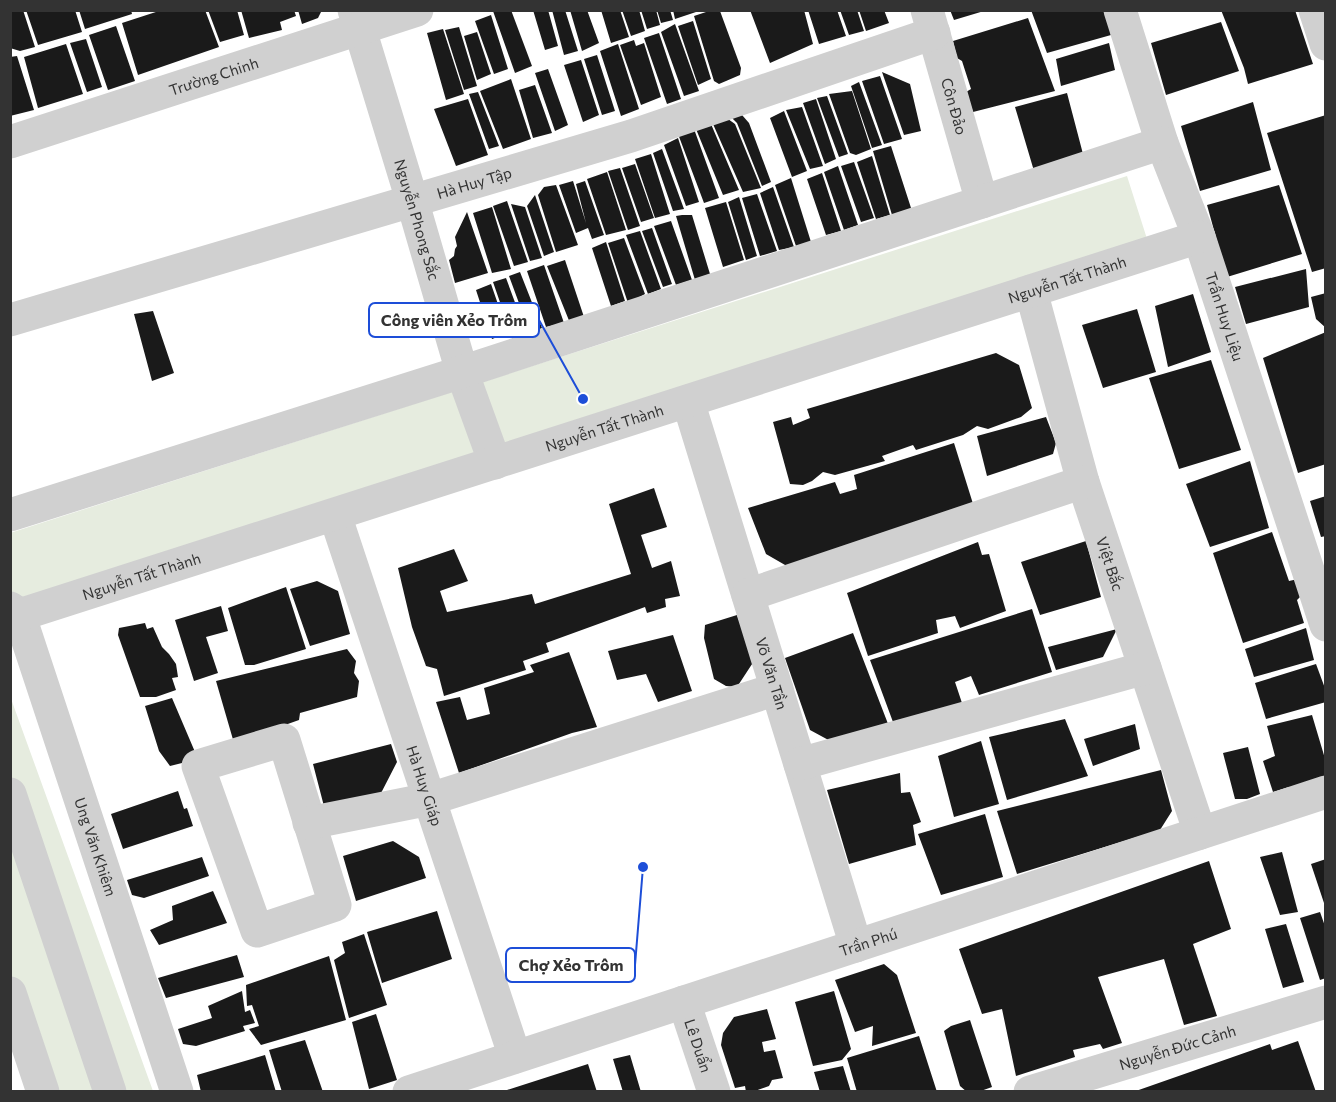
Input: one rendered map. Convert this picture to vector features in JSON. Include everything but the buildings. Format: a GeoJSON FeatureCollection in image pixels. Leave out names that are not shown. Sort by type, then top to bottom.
{"type":"FeatureCollection","features":[{"type":"Feature","properties":{"kind":"street","name":"Trường Chinh"},"geometry":{"type":"LineString","coordinates":[[10,142],[357,20],[417,10]]}},
{"type":"Feature","properties":{"kind":"street","name":"Trần Huy Liệu"},"geometry":{"type":"LineString","coordinates":[[1120,10],[1162,143],[1198,237],[1326,625]]}},
{"type":"Feature","properties":{"kind":"street"},"geometry":{"type":"LineString","coordinates":[[1315,10],[1326,44]]}},
{"type":"Feature","properties":{"kind":"street","name":"Nguyễn Phong Sắc"},"geometry":{"type":"LineString","coordinates":[[357,20],[462,372],[495,463]]}},
{"type":"Feature","properties":{"kind":"street","name":"Hà Huy Tập"},"geometry":{"type":"LineString","coordinates":[[10,320],[631,136],[930,22]]}},
{"type":"Feature","properties":{"kind":"street","name":"Côn Đảo"},"geometry":{"type":"LineString","coordinates":[[930,22],[982,202]]}},
{"type":"Feature","properties":{"kind":"street"},"geometry":{"type":"LineString","coordinates":[[10,515],[462,372],[1162,143]]}},
{"type":"Feature","properties":{"kind":"street","name":"Nguyễn Tất Thành"},"geometry":{"type":"LineString","coordinates":[[14,613],[335,515],[1198,237]]}},
{"type":"Feature","properties":{"kind":"street","name":"Việt Bắc"},"geometry":{"type":"LineString","coordinates":[[1031,291],[1083,482],[1200,833]]}},
{"type":"Feature","properties":{"kind":"street","name":"Võ Văn Tần"},"geometry":{"type":"LineString","coordinates":[[688,401],[856,946]]}},
{"type":"Feature","properties":{"kind":"street"},"geometry":{"type":"LineString","coordinates":[[748,595],[1083,482]]}},
{"type":"Feature","properties":{"kind":"street","name":"Hà Huy Giáp"},"geometry":{"type":"LineString","coordinates":[[335,515],[515,1057]]}},
{"type":"Feature","properties":{"kind":"street","name":"Ung Văn Khiêm"},"geometry":{"type":"LineString","coordinates":[[14,613],[177,1092]]}},
{"type":"Feature","properties":{"kind":"street"},"geometry":{"type":"LineString","coordinates":[[800,764],[1145,668]]}},
{"type":"Feature","properties":{"kind":"street"},"geometry":{"type":"LineString","coordinates":[[309,823],[430,799],[777,689]]}},
{"type":"Feature","properties":{"kind":"street"},"geometry":{"type":"LineString","coordinates":[[284,740],[309,823],[335,905],[257,931],[198,766],[284,740]]}},
{"type":"Feature","properties":{"kind":"street","name":"Trần Phú"},"geometry":{"type":"LineString","coordinates":[[409,1092],[1326,792]]}},
{"type":"Feature","properties":{"kind":"street"},"geometry":{"type":"LineString","coordinates":[[10,794],[110,1092]]}},
{"type":"Feature","properties":{"kind":"street"},"geometry":{"type":"LineString","coordinates":[[10,993],[43,1092]]}},
{"type":"Feature","properties":{"kind":"street","name":"Lê Duẩn"},"geometry":{"type":"LineString","coordinates":[[684,1002],[714,1092]]}},
{"type":"Feature","properties":{"kind":"street","name":"Nguyễn Đức Cảnh"},"geometry":{"type":"LineString","coordinates":[[1030,1092],[1326,1002]]}},
{"type":"Feature","properties":{"kind":"shaded area"},"geometry":{"type":"Polygon","coordinates":[[[1127,176],[1155,264],[11,630],[10,533],[1127,176]]]}},
{"type":"Feature","properties":{"kind":"shaded area"},"geometry":{"type":"Polygon","coordinates":[[[10,696],[153,1091],[48,1091],[11,993],[10,696]]]}},
{"type":"Feature","properties":{"kind":"place","name":"Công viên Xẻo Trôm"},"geometry":{"type":"Point","coordinates":[583,399]}},
{"type":"Feature","properties":{"kind":"place","name":"Chợ Xẻo Trôm"},"geometry":{"type":"Point","coordinates":[643,867]}}]}
